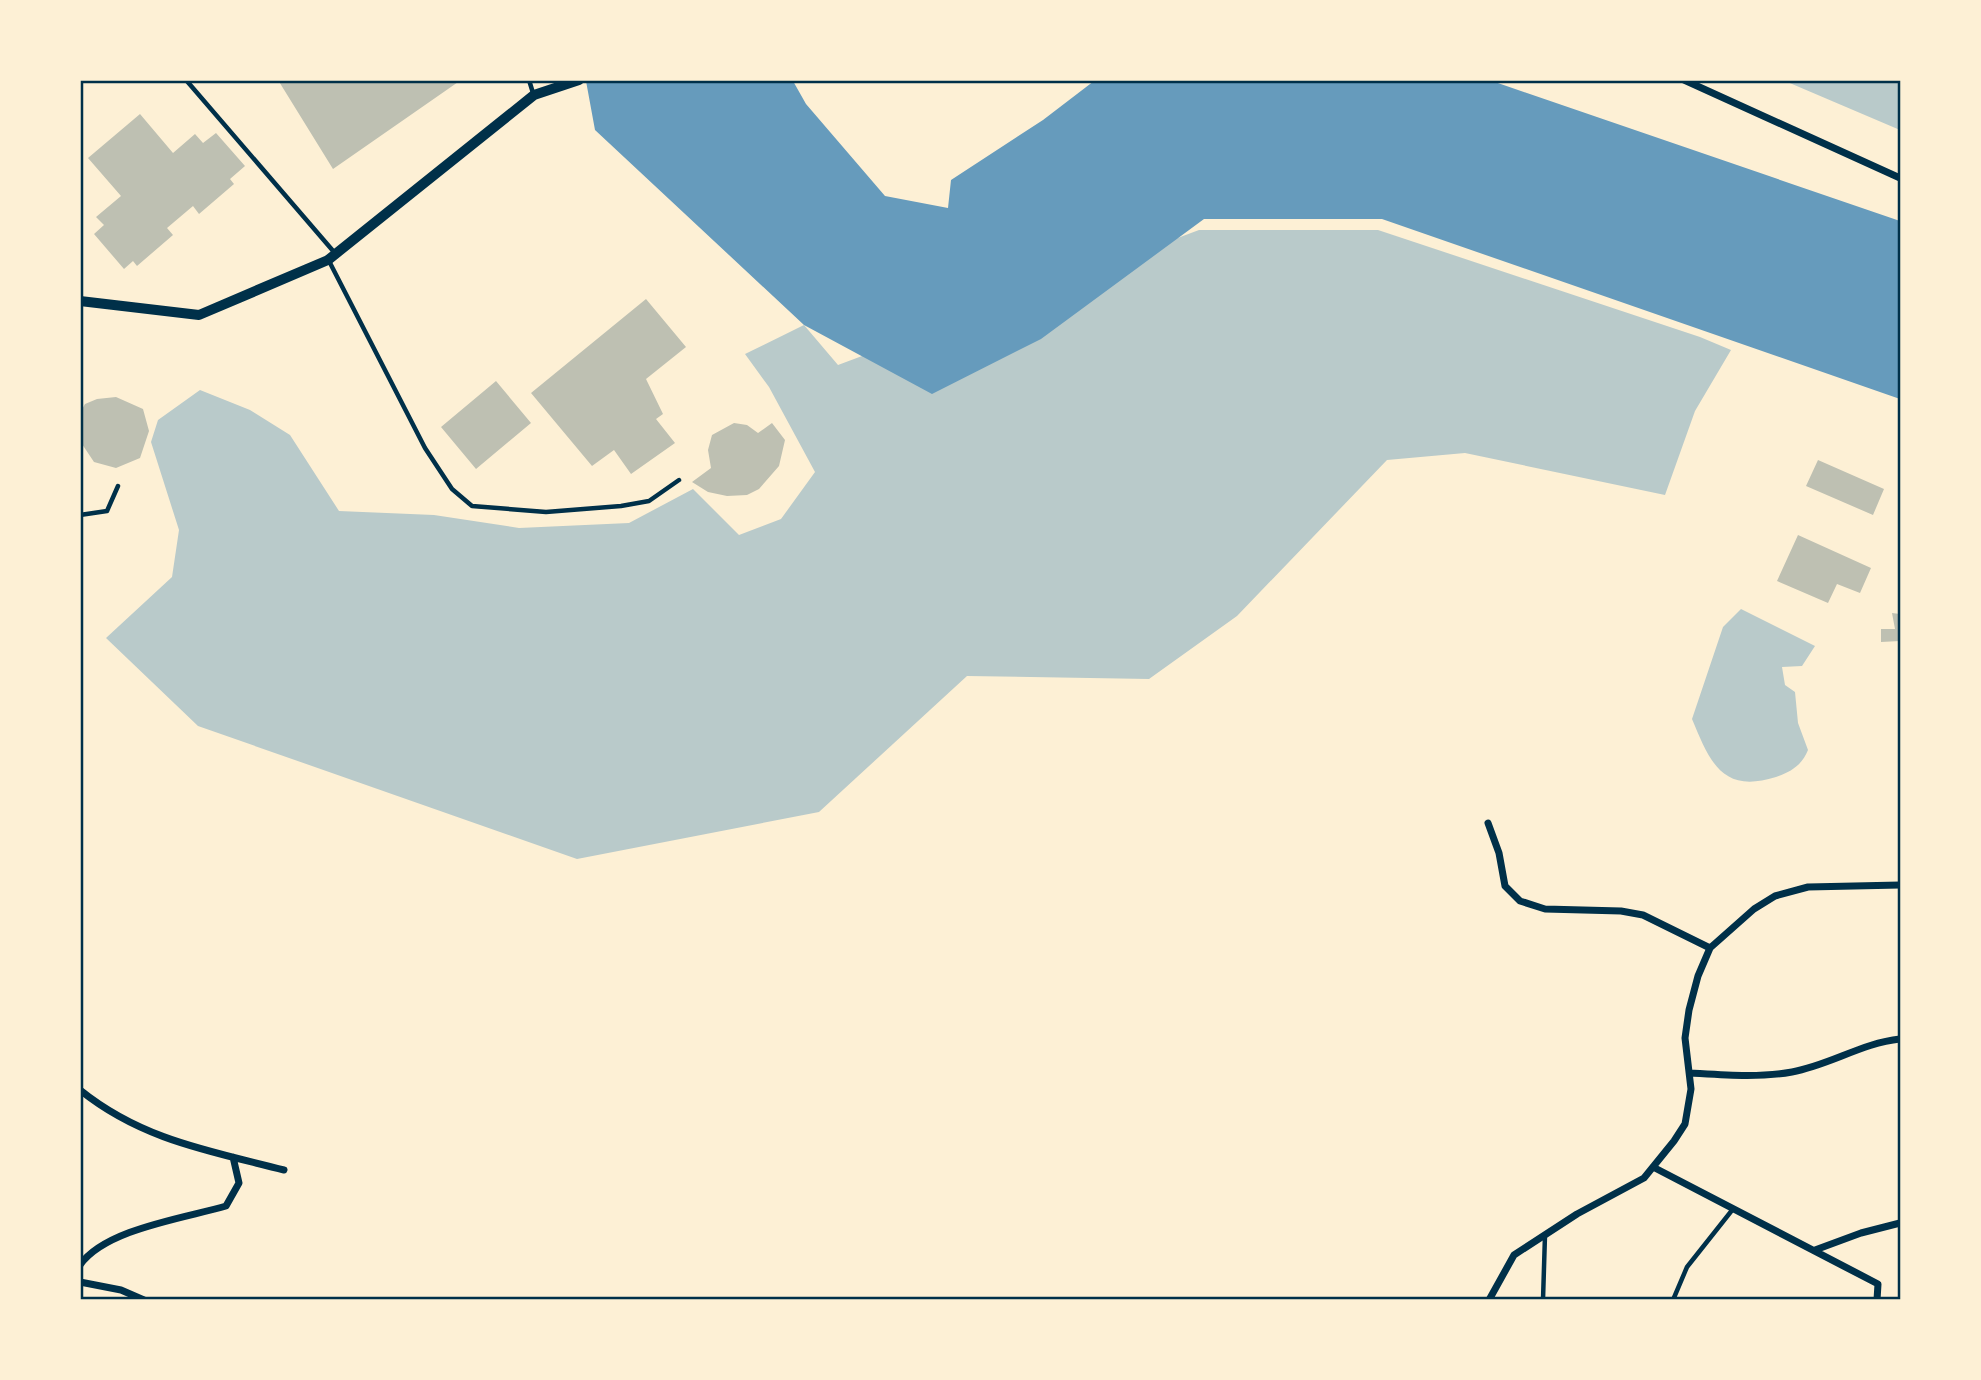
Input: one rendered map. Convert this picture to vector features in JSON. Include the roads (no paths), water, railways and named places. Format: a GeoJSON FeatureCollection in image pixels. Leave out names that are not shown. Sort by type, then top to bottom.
{"type":"FeatureCollection","features":[{"type":"Feature","properties":{"kind":"street"},"geometry":{"type":"LineString","coordinates":[[1685,80],[1900,178]]}},
{"type":"Feature","properties":{"kind":"street"},"geometry":{"type":"LineString","coordinates":[[80,301],[199,315],[332,257],[534,95],[574,82]]}},
{"type":"Feature","properties":{"kind":"street"},"geometry":{"type":"LineString","coordinates":[[1488,823],[1499,853],[1505,886],[1520,901],[1545,909],[1621,911],[1643,915],[1710,948]]}},
{"type":"Feature","properties":{"kind":"street"},"geometry":{"type":"LineString","coordinates":[[1489,1300],[1514,1255],[1644,1178],[1685,1124],[1691,1089],[1685,1038],[1698,976],[1710,948],[1754,909],[1775,896],[1808,887],[1900,886]]}},
{"type":"Feature","properties":{"kind":"street"},"geometry":{"type":"LineString","coordinates":[[1690,1073],[1735,1076],[1793,1072],[1879,1041],[1900,1040]]}},
{"type":"Feature","properties":{"kind":"street"},"geometry":{"type":"LineString","coordinates":[[80,1090],[116,1117],[149,1133],[284,1170]]}},
{"type":"Feature","properties":{"kind":"street"},"geometry":{"type":"LineString","coordinates":[[80,1265],[87,1255],[111,1240],[226,1206],[239,1183],[233,1157]]}},
{"type":"Feature","properties":{"kind":"street"},"geometry":{"type":"LineString","coordinates":[[1653,1167],[1878,1284],[1877,1300]]}},
{"type":"Feature","properties":{"kind":"street"},"geometry":{"type":"LineString","coordinates":[[1815,1250],[1861,1233],[1900,1223]]}},
{"type":"Feature","properties":{"kind":"street"},"geometry":{"type":"LineString","coordinates":[[80,1282],[121,1290],[144,1300]]}},
{"type":"Feature","properties":{"kind":"lane"},"geometry":{"type":"LineString","coordinates":[[186,80],[332,257],[425,448],[452,489],[472,506],[546,512],[621,506],[649,501],[679,480]]}},
{"type":"Feature","properties":{"kind":"lane"},"geometry":{"type":"LineString","coordinates":[[529,80],[534,95]]}},
{"type":"Feature","properties":{"kind":"lane"},"geometry":{"type":"LineString","coordinates":[[80,514],[107,511],[118,486]]}},
{"type":"Feature","properties":{"kind":"lane"},"geometry":{"type":"LineString","coordinates":[[1673,1300],[1687,1267],[1733,1208]]}},
{"type":"Feature","properties":{"kind":"lane"},"geometry":{"type":"LineString","coordinates":[[1543,1300],[1545,1235]]}},
{"type":"Feature","properties":{"kind":"water"},"geometry":{"type":"Polygon","coordinates":[[[586,81],[793,81],[806,104],[885,196],[948,208],[951,180],[1043,120],[1094,81],[1492,81],[1900,221],[1900,399],[1382,219],[1204,219],[1041,339],[932,394],[804,325],[595,130],[586,81]]]}}]}
